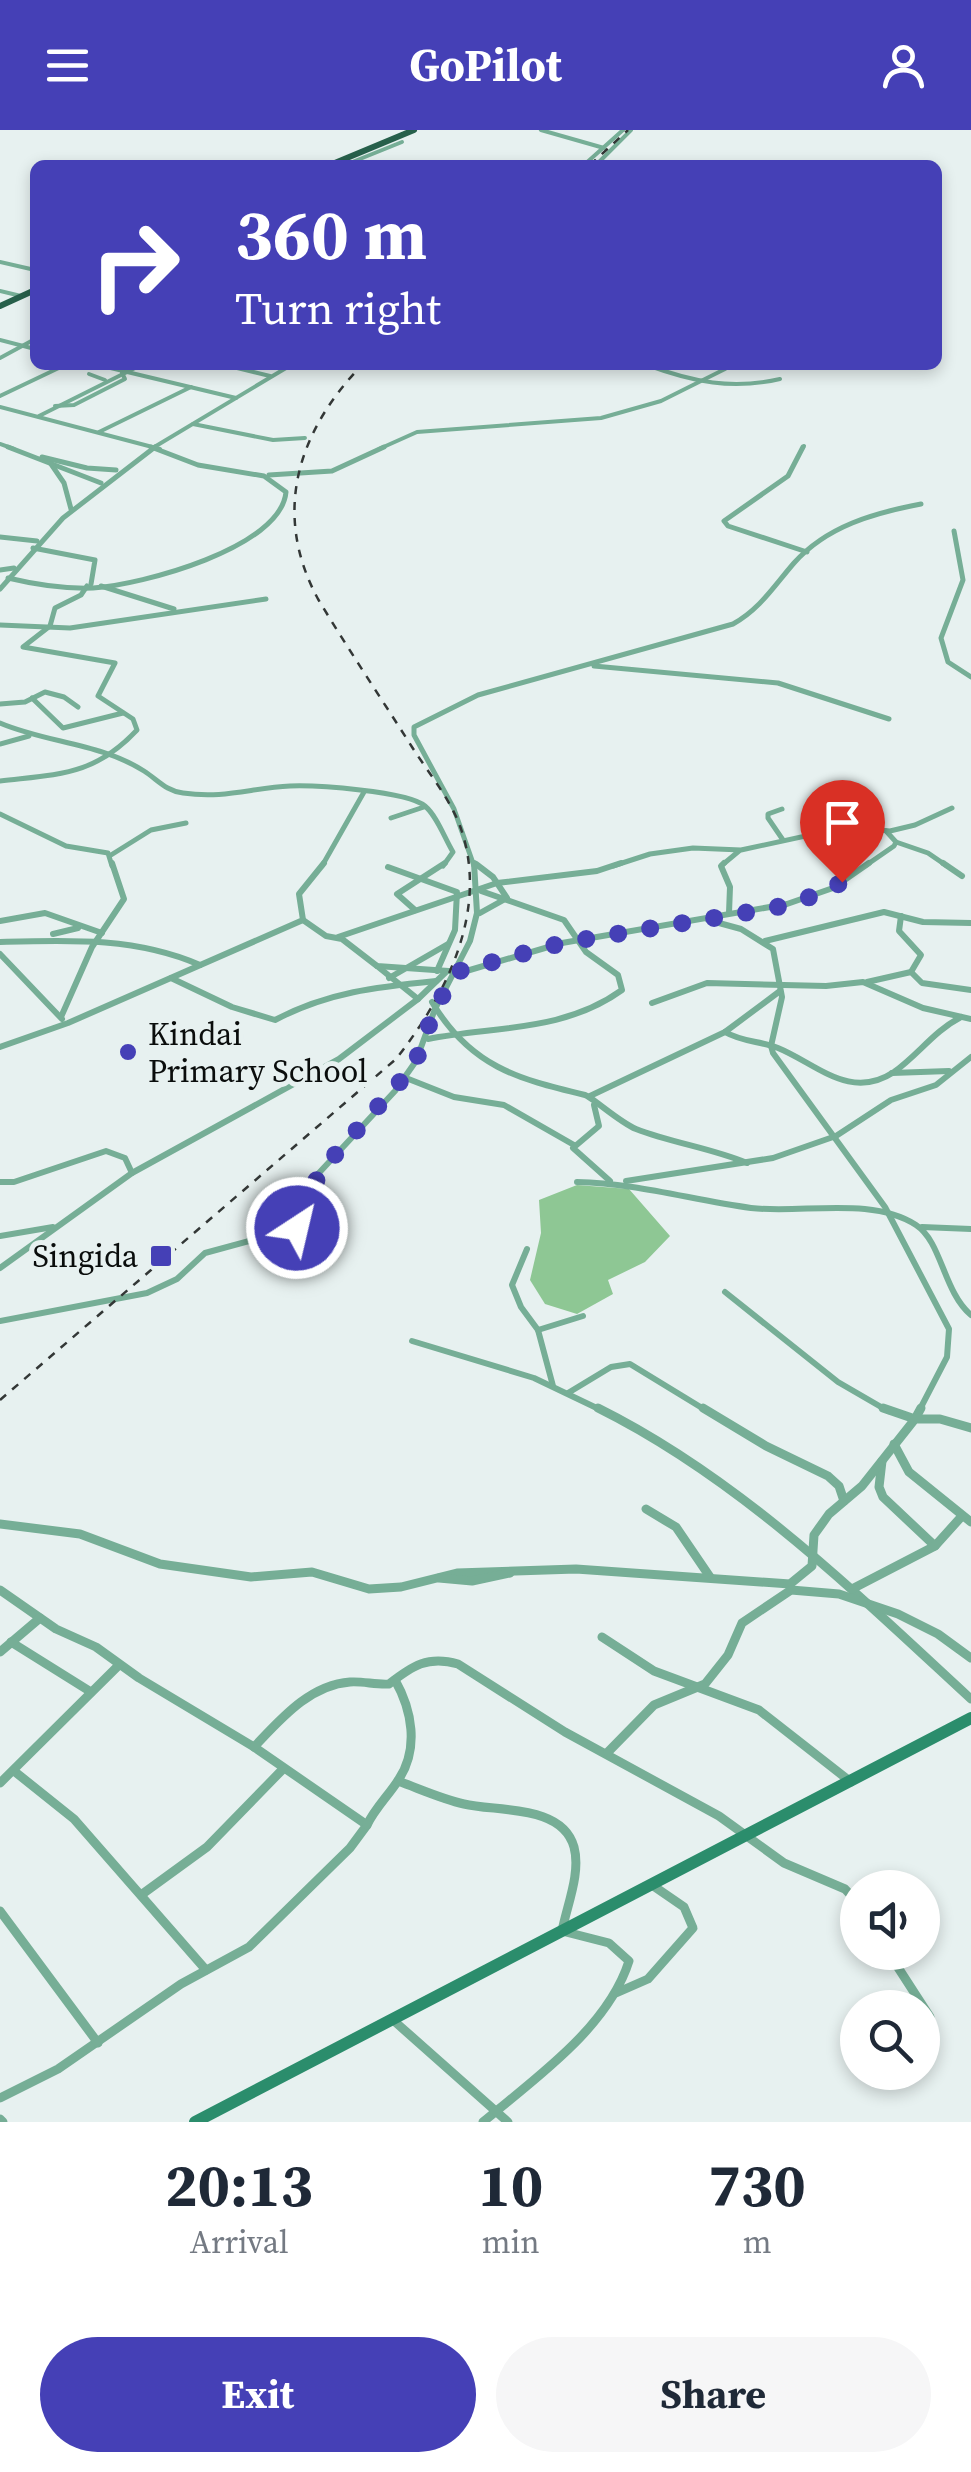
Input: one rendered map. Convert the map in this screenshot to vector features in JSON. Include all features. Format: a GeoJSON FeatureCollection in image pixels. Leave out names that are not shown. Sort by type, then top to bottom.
{"type":"FeatureCollection","features":[{"type":"Feature","properties":{"kind":"highway"},"geometry":{"type":"LineString","coordinates":[[342,160],[414,130]]}},
{"type":"Feature","properties":{"kind":"highway"},"geometry":{"type":"LineString","coordinates":[[0,306],[30,293]]}},
{"type":"Feature","properties":{"kind":"main road"},"geometry":{"type":"LineString","coordinates":[[195,2122],[971,1718]]}},
{"type":"Feature","properties":{"kind":"street"},"geometry":{"type":"LineString","coordinates":[[541,130],[604,148]]}},
{"type":"Feature","properties":{"kind":"street"},"geometry":{"type":"LineString","coordinates":[[590,160],[623,130]]}},
{"type":"Feature","properties":{"kind":"street"},"geometry":{"type":"LineString","coordinates":[[601,160],[630,130]]}},
{"type":"Feature","properties":{"kind":"street"},"geometry":{"type":"LineString","coordinates":[[357,160],[402,142]]}},
{"type":"Feature","properties":{"kind":"street"},"geometry":{"type":"LineString","coordinates":[[0,262],[30,269]]}},
{"type":"Feature","properties":{"kind":"street"},"geometry":{"type":"LineString","coordinates":[[0,291],[30,293]]}},
{"type":"Feature","properties":{"kind":"street"},"geometry":{"type":"LineString","coordinates":[[0,340],[30,348]]}},
{"type":"Feature","properties":{"kind":"street"},"geometry":{"type":"LineString","coordinates":[[0,358],[30,342]]}},
{"type":"Feature","properties":{"kind":"street"},"geometry":{"type":"LineString","coordinates":[[0,396],[55,370]]}},
{"type":"Feature","properties":{"kind":"street"},"geometry":{"type":"LineString","coordinates":[[117,370],[236,398]]}},
{"type":"Feature","properties":{"kind":"street"},"geometry":{"type":"LineString","coordinates":[[37,417],[129,370]]}},
{"type":"Feature","properties":{"kind":"street"},"geometry":{"type":"LineString","coordinates":[[246,370],[272,376]]}},
{"type":"Feature","properties":{"kind":"street"},"geometry":{"type":"LineString","coordinates":[[0,588],[35,545],[116,470],[282,370]]}},
{"type":"Feature","properties":{"kind":"street"},"geometry":{"type":"LineString","coordinates":[[661,370],[697,383],[740,388],[780,379]]}},
{"type":"Feature","properties":{"kind":"street"},"geometry":{"type":"LineString","coordinates":[[263,476],[332,471],[418,432],[601,418],[661,401],[723,370]]}},
{"type":"Feature","properties":{"kind":"street"},"geometry":{"type":"LineString","coordinates":[[55,406],[78,403],[125,379],[124,372]]}},
{"type":"Feature","properties":{"kind":"street"},"geometry":{"type":"LineString","coordinates":[[89,374],[108,380]]}},
{"type":"Feature","properties":{"kind":"street"},"geometry":{"type":"LineString","coordinates":[[98,433],[192,387]]}},
{"type":"Feature","properties":{"kind":"street"},"geometry":{"type":"LineString","coordinates":[[0,407],[173,454],[188,465],[263,476],[278,481],[286,492],[286,507],[274,522],[203,561],[103,587],[57,606],[50,626],[24,647],[115,663],[98,696],[133,719],[138,730],[108,757],[81,771],[0,781]]}},
{"type":"Feature","properties":{"kind":"street"},"geometry":{"type":"LineString","coordinates":[[192,424],[276,440],[305,438]]}},
{"type":"Feature","properties":{"kind":"street"},"geometry":{"type":"LineString","coordinates":[[0,444],[87,468]]}},
{"type":"Feature","properties":{"kind":"street"},"geometry":{"type":"LineString","coordinates":[[804,446],[788,476],[724,521],[728,526],[806,552]]}},
{"type":"Feature","properties":{"kind":"street"},"geometry":{"type":"LineString","coordinates":[[36,456],[101,483]]}},
{"type":"Feature","properties":{"kind":"street"},"geometry":{"type":"LineString","coordinates":[[51,463],[64,484],[71,509]]}},
{"type":"Feature","properties":{"kind":"street"},"geometry":{"type":"LineString","coordinates":[[59,466],[116,470]]}},
{"type":"Feature","properties":{"kind":"street"},"geometry":{"type":"LineString","coordinates":[[0,1321],[147,1294],[177,1279],[206,1253],[297,1228],[325,1211],[316,1182],[318,1174],[406,1078],[427,1040],[433,1006],[456,972],[479,913],[480,890],[465,830],[414,735],[414,727],[478,695],[740,620],[761,607],[806,552],[861,516],[921,504]]}},
{"type":"Feature","properties":{"kind":"street"},"geometry":{"type":"LineString","coordinates":[[954,531],[964,580],[942,638],[948,662],[971,677]]}},
{"type":"Feature","properties":{"kind":"street"},"geometry":{"type":"LineString","coordinates":[[0,537],[95,560],[89,585],[81,595]]}},
{"type":"Feature","properties":{"kind":"street"},"geometry":{"type":"LineString","coordinates":[[0,570],[16,568]]}},
{"type":"Feature","properties":{"kind":"street"},"geometry":{"type":"LineString","coordinates":[[0,570],[20,582]]}},
{"type":"Feature","properties":{"kind":"street"},"geometry":{"type":"LineString","coordinates":[[0,588],[20,582],[89,585],[176,610]]}},
{"type":"Feature","properties":{"kind":"street"},"geometry":{"type":"LineString","coordinates":[[0,624],[97,624],[266,599]]}},
{"type":"Feature","properties":{"kind":"street"},"geometry":{"type":"LineString","coordinates":[[587,665],[782,684],[889,720]]}},
{"type":"Feature","properties":{"kind":"street"},"geometry":{"type":"LineString","coordinates":[[0,704],[32,698],[41,692],[55,694],[78,707]]}},
{"type":"Feature","properties":{"kind":"street"},"geometry":{"type":"LineString","coordinates":[[32,698],[64,728],[124,712]]}},
{"type":"Feature","properties":{"kind":"street"},"geometry":{"type":"LineString","coordinates":[[0,722],[30,736],[73,742],[143,770],[165,788],[180,793],[233,796],[290,786],[399,796],[425,806],[444,834],[452,858],[397,894],[416,911]]}},
{"type":"Feature","properties":{"kind":"street"},"geometry":{"type":"LineString","coordinates":[[0,744],[30,736]]}},
{"type":"Feature","properties":{"kind":"street"},"geometry":{"type":"LineString","coordinates":[[364,791],[332,853],[299,894],[303,920],[319,933],[337,937],[418,998]]}},
{"type":"Feature","properties":{"kind":"street"},"geometry":{"type":"LineString","coordinates":[[391,818],[425,806]]}},
{"type":"Feature","properties":{"kind":"street"},"geometry":{"type":"LineString","coordinates":[[337,937],[498,883],[597,871],[650,854],[693,848],[740,850],[847,826],[886,832],[916,825],[952,808]]}},
{"type":"Feature","properties":{"kind":"street"},"geometry":{"type":"LineString","coordinates":[[782,809],[768,818],[783,840]]}},
{"type":"Feature","properties":{"kind":"street"},"geometry":{"type":"LineString","coordinates":[[0,814],[66,846],[111,856],[151,830],[186,824]]}},
{"type":"Feature","properties":{"kind":"street"},"geometry":{"type":"LineString","coordinates":[[886,832],[896,842],[928,853],[962,876]]}},
{"type":"Feature","properties":{"kind":"street"},"geometry":{"type":"LineString","coordinates":[[377,966],[456,972],[577,940],[774,908],[823,893],[896,842]]}},
{"type":"Feature","properties":{"kind":"street"},"geometry":{"type":"LineString","coordinates":[[729,913],[730,886],[721,866],[740,850]]}},
{"type":"Feature","properties":{"kind":"street"},"geometry":{"type":"LineString","coordinates":[[63,1021],[96,942],[124,899],[111,856]]}},
{"type":"Feature","properties":{"kind":"street"},"geometry":{"type":"LineString","coordinates":[[475,863],[498,883],[507,898]]}},
{"type":"Feature","properties":{"kind":"street"},"geometry":{"type":"LineString","coordinates":[[388,868],[452,888],[458,894],[458,915],[437,970]]}},
{"type":"Feature","properties":{"kind":"street"},"geometry":{"type":"LineString","coordinates":[[427,1040],[455,1032],[554,1022],[618,994],[623,986],[618,974],[593,958],[564,920],[480,890]]}},
{"type":"Feature","properties":{"kind":"street"},"geometry":{"type":"LineString","coordinates":[[479,913],[507,898]]}},
{"type":"Feature","properties":{"kind":"street"},"geometry":{"type":"LineString","coordinates":[[708,920],[766,940],[875,913],[924,922],[971,923]]}},
{"type":"Feature","properties":{"kind":"street"},"geometry":{"type":"LineString","coordinates":[[0,921],[38,914],[102,933]]}},
{"type":"Feature","properties":{"kind":"street"},"geometry":{"type":"LineString","coordinates":[[652,1003],[707,983],[781,988],[866,982],[911,972],[922,957],[899,931],[901,916]]}},
{"type":"Feature","properties":{"kind":"street"},"geometry":{"type":"LineString","coordinates":[[0,1047],[303,920]]}},
{"type":"Feature","properties":{"kind":"street"},"geometry":{"type":"LineString","coordinates":[[58,921],[66,942]]}},
{"type":"Feature","properties":{"kind":"street"},"geometry":{"type":"LineString","coordinates":[[54,934],[79,928]]}},
{"type":"Feature","properties":{"kind":"street"},"geometry":{"type":"LineString","coordinates":[[0,1524],[67,1531],[160,1564],[265,1577],[312,1572],[368,1589],[401,1586],[433,1577],[472,1581],[516,1571],[576,1568],[790,1584],[808,1572],[814,1558],[814,1536],[862,1486],[916,1419],[947,1357],[949,1329],[892,1218],[771,1046],[781,988],[773,949],[766,940]]}},
{"type":"Feature","properties":{"kind":"street"},"geometry":{"type":"LineString","coordinates":[[0,942],[96,942],[170,952],[201,965]]}},
{"type":"Feature","properties":{"kind":"street"},"geometry":{"type":"LineString","coordinates":[[391,980],[450,942]]}},
{"type":"Feature","properties":{"kind":"street"},"geometry":{"type":"LineString","coordinates":[[0,954],[63,1021]]}},
{"type":"Feature","properties":{"kind":"street"},"geometry":{"type":"LineString","coordinates":[[0,1268],[132,1173],[338,1060],[446,972]]}},
{"type":"Feature","properties":{"kind":"street"},"geometry":{"type":"LineString","coordinates":[[911,972],[922,983],[971,990]]}},
{"type":"Feature","properties":{"kind":"street"},"geometry":{"type":"LineString","coordinates":[[171,978],[232,1007],[275,1020],[336,993],[391,980],[437,980]]}},
{"type":"Feature","properties":{"kind":"street"},"geometry":{"type":"LineString","coordinates":[[866,982],[912,1004],[967,1018]]}},
{"type":"Feature","properties":{"kind":"street"},"geometry":{"type":"LineString","coordinates":[[592,1100],[725,1032],[781,988]]}},
{"type":"Feature","properties":{"kind":"street"},"geometry":{"type":"LineString","coordinates":[[433,1006],[472,1049],[516,1077],[592,1100],[631,1128],[717,1148],[748,1164]]}},
{"type":"Feature","properties":{"kind":"street"},"geometry":{"type":"LineString","coordinates":[[888,1075],[921,1050],[938,1028],[967,1018]]}},
{"type":"Feature","properties":{"kind":"street"},"geometry":{"type":"LineString","coordinates":[[725,1032],[741,1041],[771,1046],[816,1073],[834,1079],[872,1081],[888,1075],[950,1070]]}},
{"type":"Feature","properties":{"kind":"street"},"geometry":{"type":"LineString","coordinates":[[577,1182],[615,1182],[748,1164],[836,1136],[891,1100],[936,1085],[971,1057]]}},
{"type":"Feature","properties":{"kind":"street"},"geometry":{"type":"LineString","coordinates":[[406,1078],[444,1094],[504,1104],[574,1145],[576,1152],[615,1182],[716,1204],[783,1210],[841,1208],[920,1227],[971,1229]]}},
{"type":"Feature","properties":{"kind":"street"},"geometry":{"type":"LineString","coordinates":[[574,1145],[599,1126],[592,1100]]}},
{"type":"Feature","properties":{"kind":"street"},"geometry":{"type":"LineString","coordinates":[[0,1182],[26,1179],[106,1151],[126,1158],[132,1173]]}},
{"type":"Feature","properties":{"kind":"street"},"geometry":{"type":"LineString","coordinates":[[0,1236],[58,1226]]}},
{"type":"Feature","properties":{"kind":"street"},"geometry":{"type":"LineString","coordinates":[[920,1227],[946,1278],[951,1298],[971,1315]]}},
{"type":"Feature","properties":{"kind":"street"},"geometry":{"type":"LineString","coordinates":[[526,1249],[512,1285],[520,1307],[538,1330],[552,1386]]}},
{"type":"Feature","properties":{"kind":"street"},"geometry":{"type":"LineString","coordinates":[[724,1292],[766,1319],[871,1404],[916,1419],[940,1419],[971,1428]]}},
{"type":"Feature","properties":{"kind":"street"},"geometry":{"type":"LineString","coordinates":[[538,1330],[583,1316]]}},
{"type":"Feature","properties":{"kind":"street"},"geometry":{"type":"LineString","coordinates":[[412,1341],[552,1386],[665,1447],[852,1589],[971,1700]]}},
{"type":"Feature","properties":{"kind":"street"},"geometry":{"type":"LineString","coordinates":[[568,1393],[611,1367],[630,1364],[766,1446],[834,1480],[844,1501]]}},
{"type":"Feature","properties":{"kind":"street"},"geometry":{"type":"LineString","coordinates":[[894,1444],[902,1465],[971,1522]]}},
{"type":"Feature","properties":{"kind":"street"},"geometry":{"type":"LineString","coordinates":[[884,1457],[879,1487],[883,1497],[936,1546]]}},
{"type":"Feature","properties":{"kind":"street"},"geometry":{"type":"LineString","coordinates":[[646,1508],[662,1514],[683,1536],[710,1578]]}},
{"type":"Feature","properties":{"kind":"street"},"geometry":{"type":"LineString","coordinates":[[852,1589],[936,1546],[962,1516]]}},
{"type":"Feature","properties":{"kind":"street"},"geometry":{"type":"LineString","coordinates":[[0,1590],[254,1747],[367,1824]]}},
{"type":"Feature","properties":{"kind":"street"},"geometry":{"type":"LineString","coordinates":[[608,1752],[654,1705],[699,1688],[728,1655],[742,1623],[791,1590],[818,1590],[869,1604],[918,1623],[971,1658]]}},
{"type":"Feature","properties":{"kind":"street"},"geometry":{"type":"LineString","coordinates":[[0,1652],[40,1618]]}},
{"type":"Feature","properties":{"kind":"street"},"geometry":{"type":"LineString","coordinates":[[602,1637],[654,1671],[758,1710],[852,1783]]}},
{"type":"Feature","properties":{"kind":"street"},"geometry":{"type":"LineString","coordinates":[[11,1642],[91,1692]]}},
{"type":"Feature","properties":{"kind":"street"},"geometry":{"type":"LineString","coordinates":[[254,1747],[277,1722],[326,1687],[351,1681],[381,1685],[395,1680],[418,1662],[445,1660],[458,1664],[544,1720],[608,1752],[799,1871],[840,1887]]}},
{"type":"Feature","properties":{"kind":"street"},"geometry":{"type":"LineString","coordinates":[[0,1783],[119,1665]]}},
{"type":"Feature","properties":{"kind":"street"},"geometry":{"type":"LineString","coordinates":[[0,2098],[58,2069],[206,1970],[249,1947],[350,1848],[380,1800],[398,1781],[407,1758],[411,1726],[405,1696],[395,1680]]}},
{"type":"Feature","properties":{"kind":"street"},"geometry":{"type":"LineString","coordinates":[[142,1895],[207,1846],[283,1769]]}},
{"type":"Feature","properties":{"kind":"street"},"geometry":{"type":"LineString","coordinates":[[14,1771],[62,1807],[206,1970]]}},
{"type":"Feature","properties":{"kind":"street"},"geometry":{"type":"LineString","coordinates":[[398,1781],[475,1806],[532,1812],[566,1834],[572,1839],[575,1859],[562,1931],[623,1951],[628,1969],[615,1994],[530,2085],[483,2122]]}},
{"type":"Feature","properties":{"kind":"street"},"geometry":{"type":"LineString","coordinates":[[615,1994],[648,1978],[693,1928],[692,1918],[679,1902],[652,1886]]}},
{"type":"Feature","properties":{"kind":"street"},"geometry":{"type":"LineString","coordinates":[[0,1911],[98,2043]]}},
{"type":"Feature","properties":{"kind":"street"},"geometry":{"type":"LineString","coordinates":[[392,2019],[508,2122]]}},
{"type":"Feature","properties":{"kind":"green space"},"geometry":{"type":"Polygon","coordinates":[[[577,1185],[629,1189],[670,1236],[645,1262],[608,1280],[613,1294],[577,1314],[545,1304],[530,1280],[541,1233],[539,1200],[577,1185]]]}},
{"type":"Feature","properties":{"kind":"railway"},"geometry":{"type":"LineString","coordinates":[[595,160],[628,130]]}},
{"type":"Feature","properties":{"kind":"railway"},"geometry":{"type":"LineString","coordinates":[[0,1400],[396,1059],[432,1007],[458,949],[470,888],[460,826],[445,796],[318,599],[296,536],[298,475],[307,446],[321,418],[358,370]]}},
{"type":"Feature","properties":{"kind":"place","name":"Kindai Primary School"},"geometry":{"type":"Point","coordinates":[128,1052]}},
{"type":"Feature","properties":{"kind":"place","name":"Singida"},"geometry":{"type":"Point","coordinates":[161,1256]}},
{"type":"Feature","properties":{"kind":"route"},"geometry":{"type":"LineString","coordinates":[[297,1228],[325,1211],[316,1182],[318,1174],[394,1092],[422,1055],[435,1009],[456,972],[562,943],[774,908],[823,893],[842,882]]}}]}
